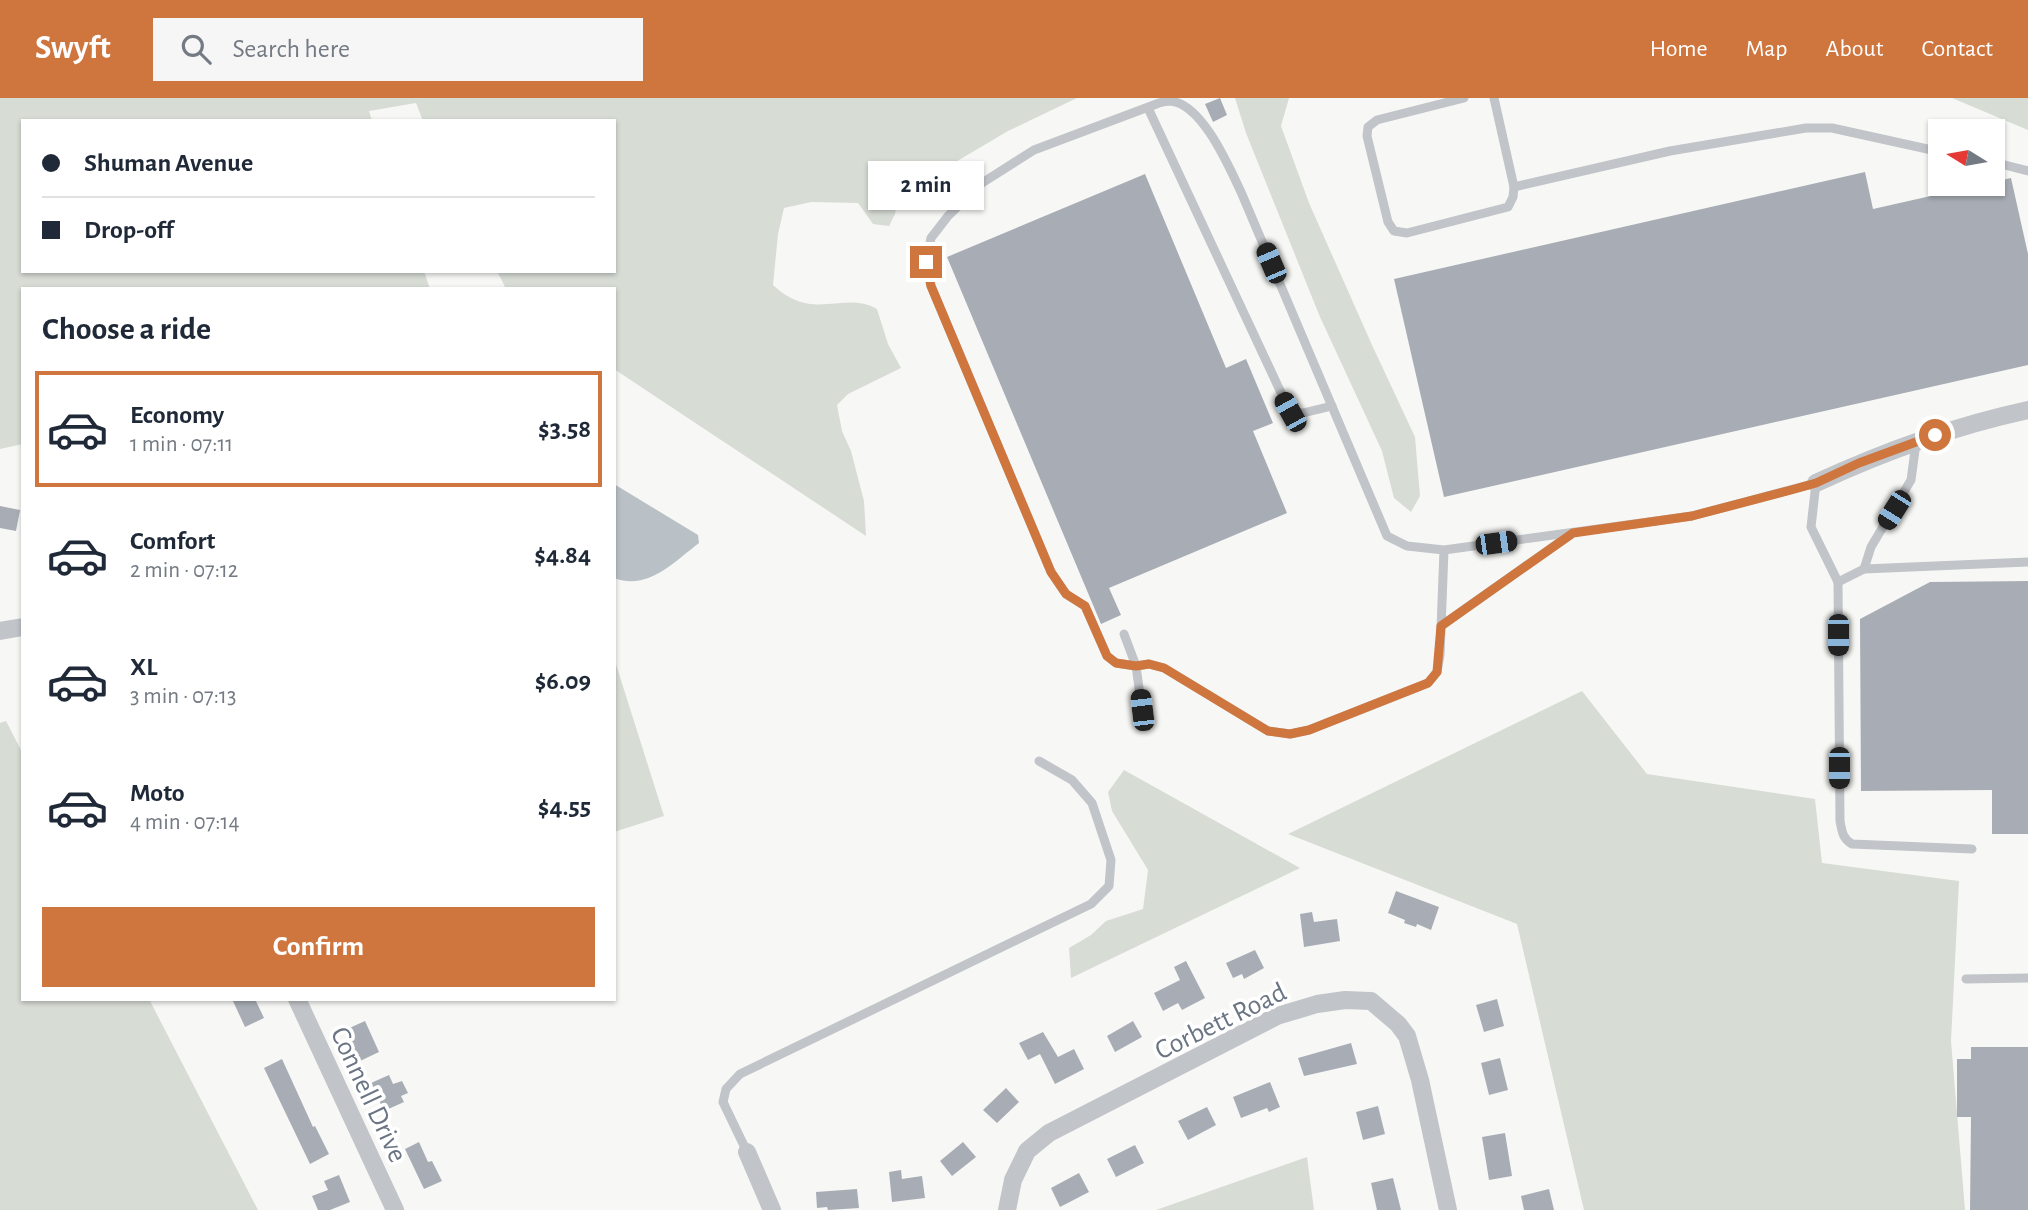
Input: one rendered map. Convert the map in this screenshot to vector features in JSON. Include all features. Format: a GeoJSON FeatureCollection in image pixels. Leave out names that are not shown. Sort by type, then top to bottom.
{"type":"FeatureCollection","features":[{"type":"Feature","properties":{"kind":"street"},"geometry":{"type":"LineString","coordinates":[[1816,483],[1916,441],[1972,422],[2028,410]]}},
{"type":"Feature","properties":{"kind":"street"},"geometry":{"type":"LineString","coordinates":[[0,631],[21,627]]}},
{"type":"Feature","properties":{"kind":"street","name":"Corbett Road"},"geometry":{"type":"LineString","coordinates":[[1007,1210],[1013,1180],[1027,1151],[1049,1133],[1277,1017],[1317,1004],[1345,1000],[1371,1001],[1390,1014],[1407,1036],[1420,1080],[1448,1210]]}},
{"type":"Feature","properties":{"kind":"street","name":"Connell Drive"},"geometry":{"type":"LineString","coordinates":[[298,1001],[395,1210]]}},
{"type":"Feature","properties":{"kind":"street"},"geometry":{"type":"LineString","coordinates":[[747,1152],[772,1210]]}},
{"type":"Feature","properties":{"kind":"lane"},"geometry":{"type":"LineString","coordinates":[[1464,98],[1377,120],[1368,127],[1367,136],[1390,228],[1407,233],[1508,207],[1513,198],[1514,187],[1494,98]]}},
{"type":"Feature","properties":{"kind":"lane"},"geometry":{"type":"LineString","coordinates":[[1444,550],[1437,672],[1428,683],[1309,730],[1290,734],[1268,731],[1164,668],[1149,664],[1136,666],[1116,663],[1107,656],[1085,606],[1066,594],[1051,572],[931,286],[926,262],[932,239],[948,216],[982,183],[1034,150],[1170,101],[1187,108],[1199,119],[1217,145],[1241,192],[1387,536],[1407,546],[1444,550],[1692,516],[1816,483],[1811,527],[1838,582],[1840,821],[1846,840],[1852,844],[1972,849]]}},
{"type":"Feature","properties":{"kind":"lane"},"geometry":{"type":"LineString","coordinates":[[1148,108],[1290,412],[1303,413],[1332,405]]}},
{"type":"Feature","properties":{"kind":"lane"},"geometry":{"type":"LineString","coordinates":[[1514,187],[1670,151],[1806,128],[1832,128],[1928,149]]}},
{"type":"Feature","properties":{"kind":"lane"},"geometry":{"type":"LineString","coordinates":[[2006,165],[2028,171]]}},
{"type":"Feature","properties":{"kind":"lane"},"geometry":{"type":"LineString","coordinates":[[1864,569],[1871,547],[1911,480],[1916,441]]}},
{"type":"Feature","properties":{"kind":"lane"},"geometry":{"type":"LineString","coordinates":[[1441,626],[1573,533]]}},
{"type":"Feature","properties":{"kind":"lane"},"geometry":{"type":"LineString","coordinates":[[1838,582],[1864,569],[2028,562]]}},
{"type":"Feature","properties":{"kind":"lane"},"geometry":{"type":"LineString","coordinates":[[1124,634],[1136,666],[1142,710]]}},
{"type":"Feature","properties":{"kind":"lane"},"geometry":{"type":"LineString","coordinates":[[747,1152],[723,1102],[726,1089],[740,1074],[1091,904],[1109,886],[1111,860],[1092,803],[1072,780],[1039,761]]}},
{"type":"Feature","properties":{"kind":"lane"},"geometry":{"type":"LineString","coordinates":[[1966,979],[2028,978]]}},
{"type":"Feature","properties":{"kind":"shaded area"},"geometry":{"type":"Polygon","coordinates":[[[0,98],[1077,98],[1008,131],[898,196],[895,214],[889,226],[873,224],[858,203],[811,202],[784,208],[778,234],[773,285],[801,302],[865,304],[877,309],[888,344],[901,368],[848,394],[837,405],[842,431],[851,451],[864,501],[866,536],[616,370],[616,287],[505,287],[498,273],[616,273],[616,119],[422,119],[416,103],[369,111],[371,119],[21,119],[21,273],[425,273],[429,287],[21,287],[21,444],[0,449],[0,98]]]}},
{"type":"Feature","properties":{"kind":"shaded area"},"geometry":{"type":"Polygon","coordinates":[[[1235,98],[1289,98],[1281,126],[1309,203],[1415,437],[1420,496],[1411,512],[1394,498],[1382,451],[1320,317],[1246,133],[1235,98]]]}},
{"type":"Feature","properties":{"kind":"shaded area"},"geometry":{"type":"Polygon","coordinates":[[[1952,98],[2028,98],[2028,130],[1952,98]]]}},
{"type":"Feature","properties":{"kind":"shaded area"},"geometry":{"type":"Polygon","coordinates":[[[616,485],[698,535],[699,543],[660,573],[638,581],[616,578],[616,485]]]}},
{"type":"Feature","properties":{"kind":"shaded area"},"geometry":{"type":"Polygon","coordinates":[[[616,664],[664,816],[616,831],[616,664]]]}},
{"type":"Feature","properties":{"kind":"shaded area"},"geometry":{"type":"Polygon","coordinates":[[[1582,691],[1647,774],[1815,799],[1822,863],[1959,881],[1951,1041],[1965,1210],[1584,1210],[1517,924],[1288,834],[1582,691]]]}},
{"type":"Feature","properties":{"kind":"shaded area"},"geometry":{"type":"Polygon","coordinates":[[[6,721],[21,750],[21,1001],[150,1001],[258,1210],[0,1210],[0,723],[6,721]]]}},
{"type":"Feature","properties":{"kind":"shaded area"},"geometry":{"type":"Polygon","coordinates":[[[1124,770],[1300,868],[1071,978],[1069,948],[1091,935],[1106,921],[1143,909],[1148,870],[1112,811],[1108,792],[1124,770]]]}},
{"type":"Feature","properties":{"kind":"shaded area"},"geometry":{"type":"Polygon","coordinates":[[[1307,1157],[1314,1210],[1156,1210],[1307,1157]]]}},
{"type":"Feature","properties":{"kind":"building"},"geometry":{"type":"Polygon","coordinates":[[[1220,98],[1227,115],[1213,122],[1205,104],[1220,98]]]}},
{"type":"Feature","properties":{"kind":"building"},"geometry":{"type":"Polygon","coordinates":[[[1865,172],[1873,209],[1931,196],[2006,196],[2006,179],[2011,178],[2028,254],[2028,365],[1444,497],[1394,279],[1865,172]]]}},
{"type":"Feature","properties":{"kind":"building"},"geometry":{"type":"Polygon","coordinates":[[[1145,174],[1226,368],[1246,359],[1273,423],[1253,431],[1287,513],[1109,588],[1121,615],[1101,624],[947,257],[1145,174]]]}},
{"type":"Feature","properties":{"kind":"building"},"geometry":{"type":"Polygon","coordinates":[[[0,506],[20,510],[16,531],[0,528],[0,506]]]}},
{"type":"Feature","properties":{"kind":"building"},"geometry":{"type":"Polygon","coordinates":[[[2028,581],[2028,834],[1992,834],[1992,790],[1861,791],[1860,619],[1930,582],[2028,581]]]}},
{"type":"Feature","properties":{"kind":"building"},"geometry":{"type":"Polygon","coordinates":[[[1396,891],[1439,907],[1431,930],[1417,924],[1416,927],[1404,923],[1405,920],[1388,913],[1396,891]]]}},
{"type":"Feature","properties":{"kind":"building"},"geometry":{"type":"Polygon","coordinates":[[[1312,912],[1314,922],[1337,919],[1340,941],[1304,947],[1300,914],[1312,912]]]}},
{"type":"Feature","properties":{"kind":"building"},"geometry":{"type":"Polygon","coordinates":[[[1255,950],[1264,968],[1244,979],[1242,974],[1233,978],[1226,963],[1255,950]]]}},
{"type":"Feature","properties":{"kind":"building"},"geometry":{"type":"Polygon","coordinates":[[[1186,961],[1205,998],[1182,1010],[1178,1003],[1163,1011],[1154,993],[1180,980],[1174,967],[1186,961]]]}},
{"type":"Feature","properties":{"kind":"building"},"geometry":{"type":"Polygon","coordinates":[[[1497,999],[1504,1026],[1484,1032],[1476,1005],[1497,999]]]}},
{"type":"Feature","properties":{"kind":"building"},"geometry":{"type":"Polygon","coordinates":[[[233,1001],[256,1001],[264,1018],[245,1027],[233,1001]]]}},
{"type":"Feature","properties":{"kind":"building"},"geometry":{"type":"Polygon","coordinates":[[[365,1021],[379,1052],[360,1061],[345,1030],[365,1021]]]}},
{"type":"Feature","properties":{"kind":"building"},"geometry":{"type":"Polygon","coordinates":[[[1133,1021],[1142,1037],[1115,1052],[1107,1036],[1133,1021]]]}},
{"type":"Feature","properties":{"kind":"building"},"geometry":{"type":"Polygon","coordinates":[[[1043,1032],[1058,1057],[1074,1049],[1084,1069],[1055,1084],[1040,1054],[1028,1060],[1019,1043],[1043,1032]]]}},
{"type":"Feature","properties":{"kind":"building"},"geometry":{"type":"Polygon","coordinates":[[[1351,1043],[1357,1064],[1304,1076],[1298,1058],[1351,1043]]]}},
{"type":"Feature","properties":{"kind":"building"},"geometry":{"type":"Polygon","coordinates":[[[1971,1047],[2028,1047],[2028,1210],[1970,1210],[1971,1117],[1957,1117],[1957,1059],[1971,1059],[1971,1047]]]}},
{"type":"Feature","properties":{"kind":"building"},"geometry":{"type":"Polygon","coordinates":[[[1500,1058],[1508,1090],[1489,1095],[1481,1063],[1500,1058]]]}},
{"type":"Feature","properties":{"kind":"building"},"geometry":{"type":"Polygon","coordinates":[[[282,1059],[313,1127],[315,1126],[329,1154],[310,1164],[264,1068],[282,1059]]]}},
{"type":"Feature","properties":{"kind":"building"},"geometry":{"type":"Polygon","coordinates":[[[389,1075],[393,1084],[402,1081],[408,1093],[401,1096],[404,1102],[384,1111],[371,1083],[389,1075]]]}},
{"type":"Feature","properties":{"kind":"building"},"geometry":{"type":"Polygon","coordinates":[[[1270,1082],[1280,1107],[1269,1112],[1267,1108],[1241,1118],[1233,1097],[1270,1082]]]}},
{"type":"Feature","properties":{"kind":"building"},"geometry":{"type":"Polygon","coordinates":[[[1006,1088],[1019,1102],[997,1123],[983,1110],[1006,1088]]]}},
{"type":"Feature","properties":{"kind":"building"},"geometry":{"type":"Polygon","coordinates":[[[1378,1106],[1385,1134],[1363,1140],[1356,1112],[1378,1106]]]}},
{"type":"Feature","properties":{"kind":"building"},"geometry":{"type":"Polygon","coordinates":[[[1207,1107],[1216,1125],[1188,1140],[1178,1121],[1207,1107]]]}},
{"type":"Feature","properties":{"kind":"building"},"geometry":{"type":"Polygon","coordinates":[[[1505,1133],[1512,1176],[1489,1180],[1482,1137],[1505,1133]]]}},
{"type":"Feature","properties":{"kind":"building"},"geometry":{"type":"Polygon","coordinates":[[[419,1142],[428,1162],[432,1161],[442,1181],[424,1189],[405,1149],[419,1142]]]}},
{"type":"Feature","properties":{"kind":"building"},"geometry":{"type":"Polygon","coordinates":[[[963,1142],[976,1157],[952,1176],[940,1161],[963,1142]]]}},
{"type":"Feature","properties":{"kind":"building"},"geometry":{"type":"Polygon","coordinates":[[[1135,1145],[1144,1163],[1116,1177],[1107,1159],[1135,1145]]]}},
{"type":"Feature","properties":{"kind":"building"},"geometry":{"type":"Polygon","coordinates":[[[901,1170],[902,1179],[922,1176],[925,1198],[892,1202],[889,1172],[901,1170]]]}},
{"type":"Feature","properties":{"kind":"building"},"geometry":{"type":"Polygon","coordinates":[[[1079,1173],[1089,1192],[1060,1207],[1051,1188],[1079,1173]]]}},
{"type":"Feature","properties":{"kind":"building"},"geometry":{"type":"Polygon","coordinates":[[[339,1175],[350,1202],[330,1210],[318,1210],[312,1196],[328,1190],[324,1181],[339,1175]]]}},
{"type":"Feature","properties":{"kind":"building"},"geometry":{"type":"Polygon","coordinates":[[[1393,1178],[1401,1210],[1377,1210],[1371,1183],[1393,1178]]]}},
{"type":"Feature","properties":{"kind":"building"},"geometry":{"type":"Polygon","coordinates":[[[857,1189],[859,1208],[817,1208],[816,1192],[857,1189]]]}},
{"type":"Feature","properties":{"kind":"building"},"geometry":{"type":"Polygon","coordinates":[[[1549,1189],[1554,1210],[1524,1210],[1521,1196],[1549,1189]]]}},
{"type":"Feature","properties":{"kind":"route"},"geometry":{"type":"LineString","coordinates":[[926,262],[931,286],[1051,572],[1066,594],[1085,606],[1107,656],[1116,663],[1136,666],[1149,664],[1164,668],[1268,731],[1290,734],[1309,730],[1428,683],[1437,672],[1441,626],[1573,533],[1692,516],[1791,490],[1816,483],[1859,463],[1935,435]]}}]}
